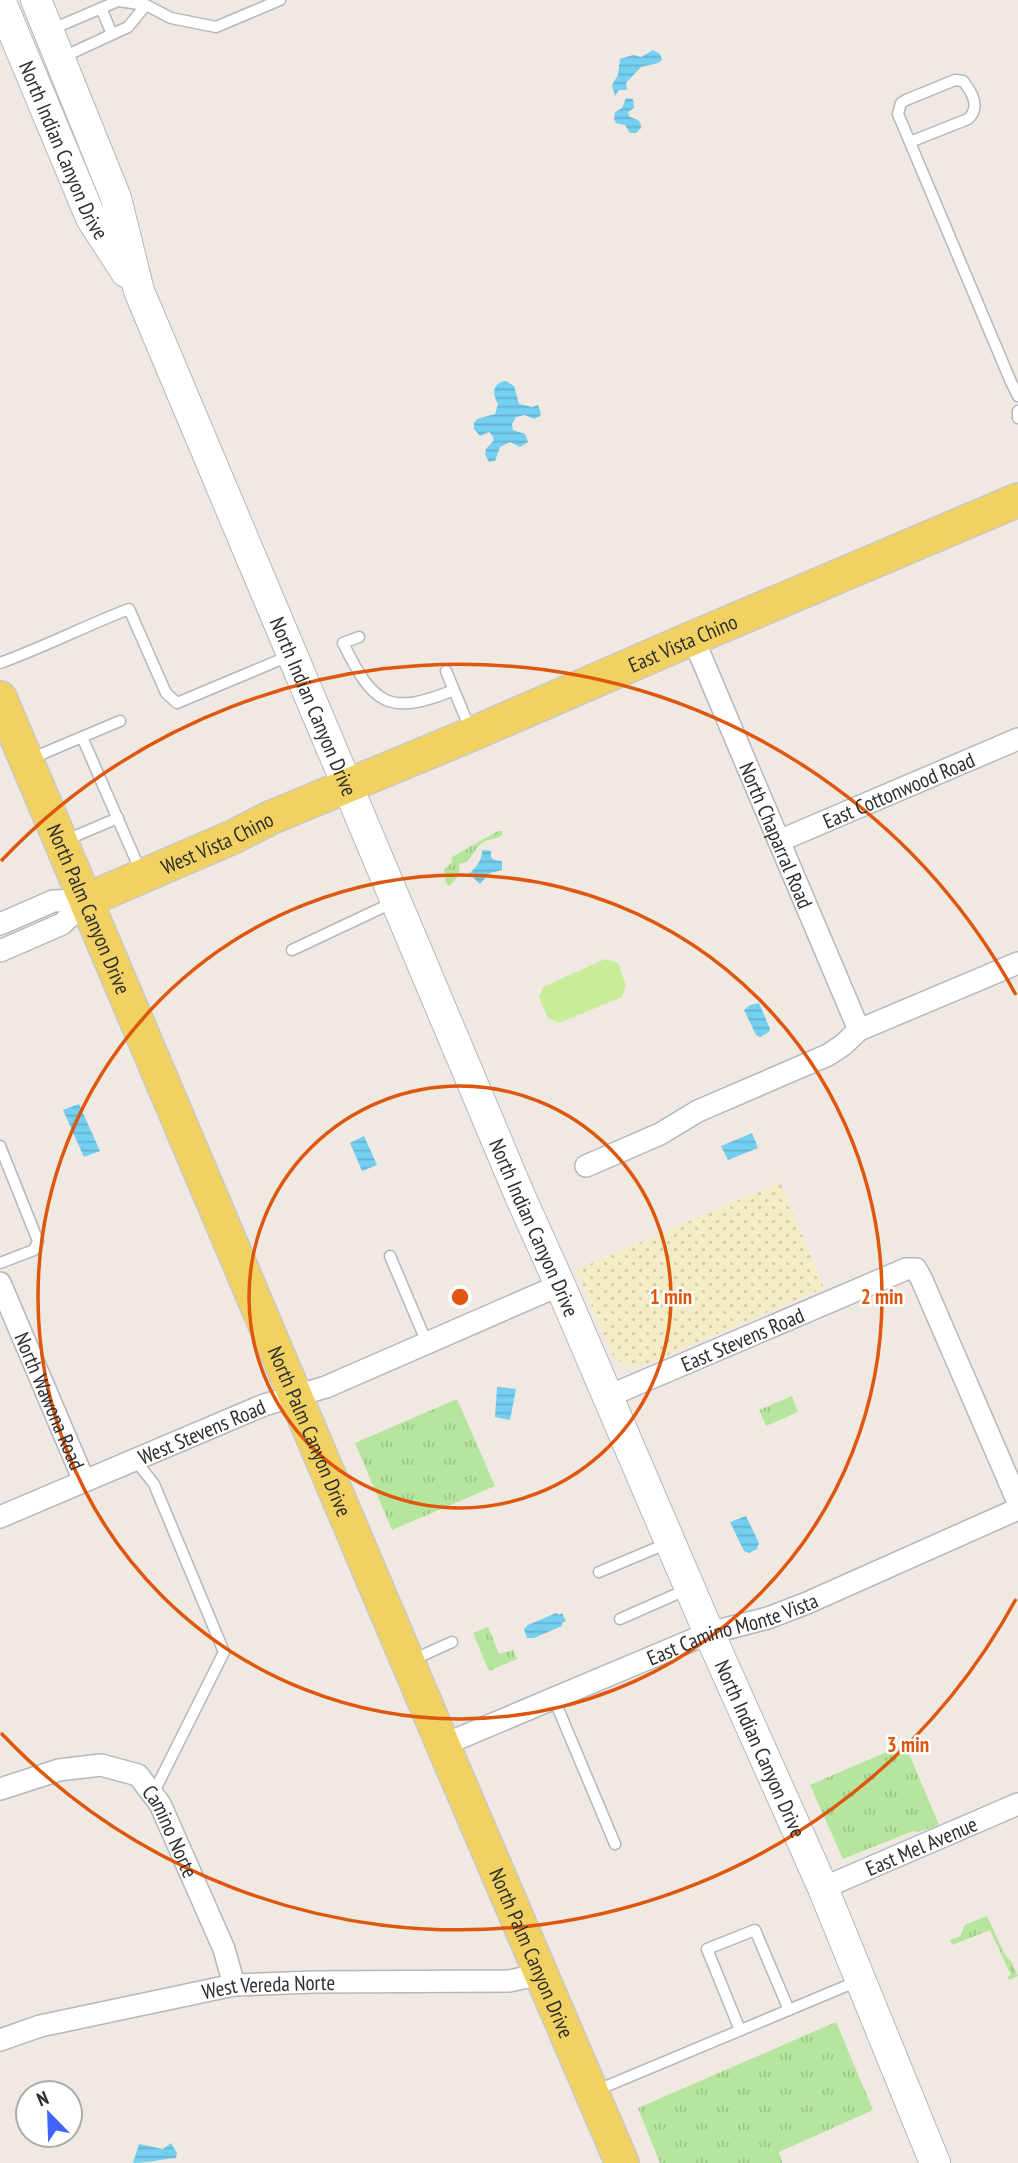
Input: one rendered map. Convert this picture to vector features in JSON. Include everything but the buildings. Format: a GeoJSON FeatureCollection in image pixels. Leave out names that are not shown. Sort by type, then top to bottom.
{"type":"FeatureCollection","features":[{"type":"Feature","properties":{"kind":"main road","name":"North Indian Canyon Drive"},"geometry":{"type":"LineString","coordinates":[[0,0],[91,218],[139,292]]}},
{"type":"Feature","properties":{"kind":"main road","name":"North Indian Canyon Drive"},"geometry":{"type":"LineString","coordinates":[[36,0],[116,198],[139,292],[520,1196],[822,1888],[936,2163]]}},
{"type":"Feature","properties":{"kind":"main road","name":"East Vista Chino"},"geometry":{"type":"LineString","coordinates":[[348,785],[1018,500]]}},
{"type":"Feature","properties":{"kind":"main road","name":"North Palm Canyon Drive"},"geometry":{"type":"LineString","coordinates":[[1,703],[28,760],[622,2163]]}},
{"type":"Feature","properties":{"kind":"main road","name":"West Vista Chino"},"geometry":{"type":"LineString","coordinates":[[86,900],[348,785]]}},
{"type":"Feature","properties":{"kind":"street","name":"North Chaparral Road"},"geometry":{"type":"LineString","coordinates":[[693,638],[859,1030]]}},
{"type":"Feature","properties":{"kind":"street","name":"East Cottonwood Road"},"geometry":{"type":"LineString","coordinates":[[779,841],[1018,739]]}},
{"type":"Feature","properties":{"kind":"street","name":"West Vista Chino"},"geometry":{"type":"LineString","coordinates":[[0,923],[52,901],[86,900]]}},
{"type":"Feature","properties":{"kind":"street","name":"West Vista Chino"},"geometry":{"type":"LineString","coordinates":[[0,951],[62,924],[86,900]]}},
{"type":"Feature","properties":{"kind":"street"},"geometry":{"type":"LineString","coordinates":[[586,1166],[660,1134],[698,1111],[828,1055],[859,1030],[1018,963]]}},
{"type":"Feature","properties":{"kind":"street","name":"East Stevens Road"},"geometry":{"type":"LineString","coordinates":[[609,1396],[906,1269],[916,1269],[1018,1502]]}},
{"type":"Feature","properties":{"kind":"street","name":"North Wawona Road"},"geometry":{"type":"LineString","coordinates":[[0,1283],[84,1481]]}},
{"type":"Feature","properties":{"kind":"street","name":"West Stevens Road"},"geometry":{"type":"LineString","coordinates":[[0,1517],[264,1405],[326,1387],[560,1285]]}},
{"type":"Feature","properties":{"kind":"street","name":"East Camino Monte Vista"},"geometry":{"type":"LineString","coordinates":[[443,1745],[709,1633],[768,1618],[807,1602],[1018,1509]]}},
{"type":"Feature","properties":{"kind":"street","name":"Camino Norte"},"geometry":{"type":"LineString","coordinates":[[0,1789],[59,1770],[102,1765],[138,1775],[160,1804],[224,1949],[234,1985]]}},
{"type":"Feature","properties":{"kind":"street","name":"East Mel Avenue"},"geometry":{"type":"LineString","coordinates":[[822,1888],[1018,1804]]}},
{"type":"Feature","properties":{"kind":"street","name":"West Vereda Norte"},"geometry":{"type":"LineString","coordinates":[[0,2040],[40,2026],[234,1985],[509,1981],[542,1974]]}},
{"type":"Feature","properties":{"kind":"lane"},"geometry":{"type":"LineString","coordinates":[[50,30],[118,1],[146,5],[172,18],[216,27],[280,0]]}},
{"type":"Feature","properties":{"kind":"lane"},"geometry":{"type":"LineString","coordinates":[[61,58],[128,27],[146,5]]}},
{"type":"Feature","properties":{"kind":"lane"},"geometry":{"type":"LineString","coordinates":[[101,8],[112,34]]}},
{"type":"Feature","properties":{"kind":"lane"},"geometry":{"type":"LineString","coordinates":[[910,142],[972,115],[975,103],[963,81],[955,80],[901,103],[898,114],[1018,395]]}},
{"type":"Feature","properties":{"kind":"lane"},"geometry":{"type":"LineString","coordinates":[[1018,411],[1018,418]]}},
{"type":"Feature","properties":{"kind":"lane"},"geometry":{"type":"LineString","coordinates":[[0,663],[129,609],[166,693],[177,703],[292,655]]}},
{"type":"Feature","properties":{"kind":"lane"},"geometry":{"type":"LineString","coordinates":[[359,637],[343,643],[362,680],[383,699],[414,704],[454,690]]}},
{"type":"Feature","properties":{"kind":"lane"},"geometry":{"type":"LineString","coordinates":[[446,671],[472,734]]}},
{"type":"Feature","properties":{"kind":"lane"},"geometry":{"type":"LineString","coordinates":[[28,760],[120,721]]}},
{"type":"Feature","properties":{"kind":"lane"},"geometry":{"type":"LineString","coordinates":[[82,737],[143,876]]}},
{"type":"Feature","properties":{"kind":"lane"},"geometry":{"type":"LineString","coordinates":[[62,842],[118,818]]}},
{"type":"Feature","properties":{"kind":"lane"},"geometry":{"type":"LineString","coordinates":[[292,950],[396,902]]}},
{"type":"Feature","properties":{"kind":"lane"},"geometry":{"type":"LineString","coordinates":[[0,1146],[38,1241],[34,1250],[0,1263]]}},
{"type":"Feature","properties":{"kind":"lane"},"geometry":{"type":"LineString","coordinates":[[390,1256],[427,1343]]}},
{"type":"Feature","properties":{"kind":"lane"},"geometry":{"type":"LineString","coordinates":[[135,1460],[154,1484],[224,1652],[153,1794]]}},
{"type":"Feature","properties":{"kind":"lane"},"geometry":{"type":"LineString","coordinates":[[599,1572],[671,1542]]}},
{"type":"Feature","properties":{"kind":"lane"},"geometry":{"type":"LineString","coordinates":[[620,1619],[690,1588]]}},
{"type":"Feature","properties":{"kind":"lane"},"geometry":{"type":"LineString","coordinates":[[408,1661],[452,1642]]}},
{"type":"Feature","properties":{"kind":"lane"},"geometry":{"type":"LineString","coordinates":[[554,1699],[615,1843]]}},
{"type":"Feature","properties":{"kind":"lane"},"geometry":{"type":"LineString","coordinates":[[740,2030],[707,1949],[755,1930],[789,2010]]}},
{"type":"Feature","properties":{"kind":"lane"},"geometry":{"type":"LineString","coordinates":[[591,2092],[860,1980]]}},
{"type":"Feature","properties":{"kind":"green space"},"geometry":{"type":"Polygon","coordinates":[[[502,831],[502,835],[481,844],[467,862],[459,864],[457,876],[449,886],[444,870],[452,862],[452,857],[502,831]]]}},
{"type":"Feature","properties":{"kind":"green space"},"geometry":{"type":"Polygon","coordinates":[[[605,959],[618,963],[626,986],[622,997],[559,1023],[548,1018],[539,997],[543,987],[605,959]]]}},
{"type":"Feature","properties":{"kind":"green space"},"geometry":{"type":"Polygon","coordinates":[[[792,1396],[798,1412],[766,1426],[759,1410],[792,1396]]]}},
{"type":"Feature","properties":{"kind":"green space"},"geometry":{"type":"Polygon","coordinates":[[[457,1399],[495,1486],[392,1530],[355,1443],[457,1399]]]}},
{"type":"Feature","properties":{"kind":"green space"},"geometry":{"type":"Polygon","coordinates":[[[488,1627],[499,1654],[513,1650],[517,1659],[489,1671],[473,1633],[488,1627]]]}},
{"type":"Feature","properties":{"kind":"green space"},"geometry":{"type":"Polygon","coordinates":[[[905,1744],[939,1825],[913,1831],[843,1859],[810,1785],[905,1744]]]}},
{"type":"Feature","properties":{"kind":"green space"},"geometry":{"type":"Polygon","coordinates":[[[987,1916],[1018,1976],[1009,1980],[1007,1977],[1011,1975],[990,1930],[952,1945],[950,1940],[960,1936],[965,1925],[987,1916]]]}},
{"type":"Feature","properties":{"kind":"green space"},"geometry":{"type":"Polygon","coordinates":[[[836,2022],[873,2110],[779,2152],[782,2163],[660,2163],[638,2108],[836,2022]]]}},
{"type":"Feature","properties":{"kind":"sand"},"geometry":{"type":"Polygon","coordinates":[[[780,1182],[824,1288],[642,1366],[626,1366],[614,1357],[576,1270],[780,1182]]]}},
{"type":"Feature","properties":{"kind":"water"},"geometry":{"type":"Polygon","coordinates":[[[653,50],[660,54],[662,60],[641,67],[626,83],[627,90],[619,90],[615,96],[612,85],[618,75],[620,59],[633,55],[641,57],[653,50]]]}},
{"type":"Feature","properties":{"kind":"water"},"geometry":{"type":"Polygon","coordinates":[[[626,98],[633,99],[634,108],[628,112],[629,116],[641,125],[636,133],[630,133],[625,125],[616,123],[614,119],[615,112],[622,108],[626,98]]]}},
{"type":"Feature","properties":{"kind":"water"},"geometry":{"type":"Polygon","coordinates":[[[506,381],[514,386],[519,404],[532,407],[538,405],[541,413],[534,419],[525,415],[516,417],[512,424],[513,430],[525,434],[528,442],[520,447],[510,442],[500,447],[495,461],[489,462],[486,449],[494,440],[489,432],[480,436],[474,429],[474,423],[477,419],[495,414],[498,404],[496,387],[506,381]]]}},
{"type":"Feature","properties":{"kind":"water"},"geometry":{"type":"Polygon","coordinates":[[[482,850],[491,851],[494,860],[502,861],[502,870],[490,873],[480,884],[469,874],[480,860],[482,850]]]}},
{"type":"Feature","properties":{"kind":"water"},"geometry":{"type":"Polygon","coordinates":[[[759,1003],[770,1029],[760,1037],[756,1035],[744,1010],[759,1003]]]}},
{"type":"Feature","properties":{"kind":"water"},"geometry":{"type":"Polygon","coordinates":[[[79,1104],[100,1151],[84,1157],[63,1110],[79,1104]]]}},
{"type":"Feature","properties":{"kind":"water"},"geometry":{"type":"Polygon","coordinates":[[[752,1133],[758,1148],[728,1160],[721,1146],[752,1133]]]}},
{"type":"Feature","properties":{"kind":"water"},"geometry":{"type":"Polygon","coordinates":[[[364,1136],[377,1165],[362,1171],[350,1143],[364,1136]]]}},
{"type":"Feature","properties":{"kind":"water"},"geometry":{"type":"Polygon","coordinates":[[[497,1387],[516,1389],[510,1420],[495,1417],[497,1387]]]}},
{"type":"Feature","properties":{"kind":"water"},"geometry":{"type":"Polygon","coordinates":[[[746,1516],[759,1543],[757,1549],[749,1553],[744,1551],[730,1522],[746,1516]]]}},
{"type":"Feature","properties":{"kind":"water"},"geometry":{"type":"Polygon","coordinates":[[[562,1613],[566,1621],[562,1626],[534,1638],[527,1638],[524,1629],[528,1625],[562,1613]]]}},
{"type":"Feature","properties":{"kind":"water"},"geometry":{"type":"Polygon","coordinates":[[[171,2143],[177,2153],[176,2158],[133,2163],[139,2144],[163,2149],[171,2143]]]}}]}
